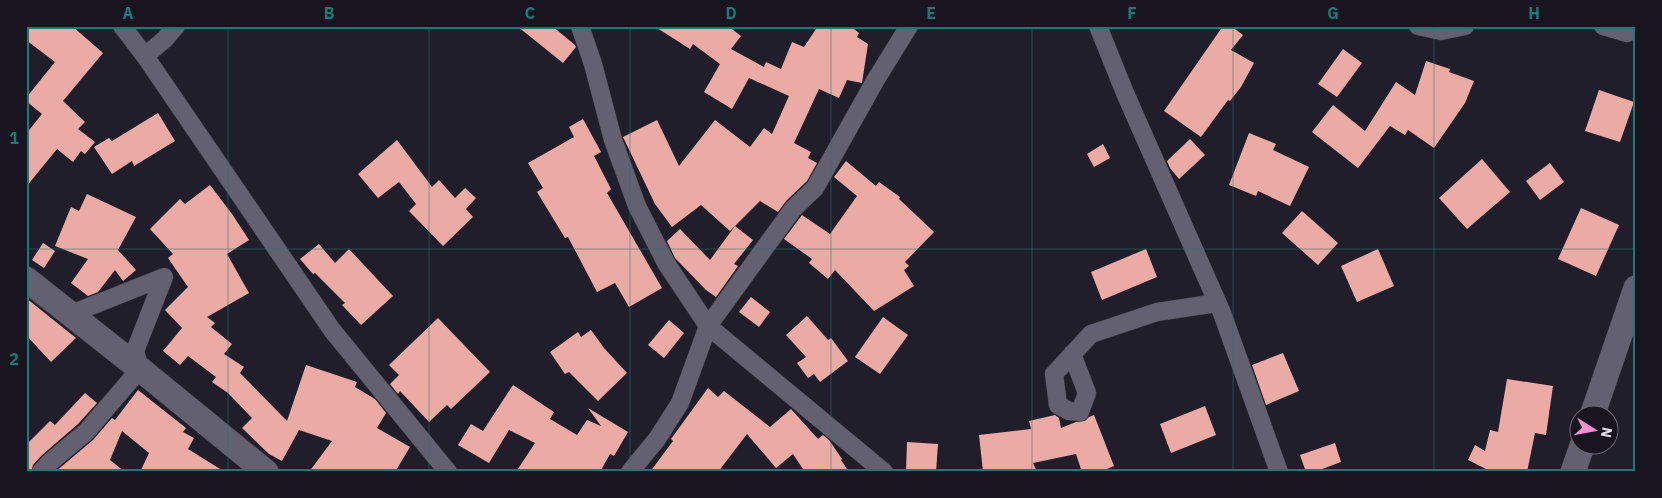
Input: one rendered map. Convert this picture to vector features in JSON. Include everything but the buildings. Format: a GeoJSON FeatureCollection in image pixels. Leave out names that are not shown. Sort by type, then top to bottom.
{"type":"FeatureCollection","features":[{"type":"Feature","properties":{"kind":"street"},"geometry":{"type":"LineString","coordinates":[[122,26],[145,56],[332,330],[448,472]]}},
{"type":"Feature","properties":{"kind":"street"},"geometry":{"type":"LineString","coordinates":[[145,56],[165,40],[176,26]]}},
{"type":"Feature","properties":{"kind":"street"},"geometry":{"type":"LineString","coordinates":[[580,26],[593,64],[613,140],[637,206],[666,263],[708,326],[884,472]]}},
{"type":"Feature","properties":{"kind":"street"},"geometry":{"type":"LineString","coordinates":[[630,472],[657,439],[680,403],[708,326],[793,209],[815,188],[874,81],[909,26]]}},
{"type":"Feature","properties":{"kind":"street"},"geometry":{"type":"LineString","coordinates":[[1098,26],[1125,93],[1218,303],[1279,472]]}},
{"type":"Feature","properties":{"kind":"street"},"geometry":{"type":"LineString","coordinates":[[1418,26],[1441,30],[1465,26]]}},
{"type":"Feature","properties":{"kind":"street"},"geometry":{"type":"LineString","coordinates":[[1603,26],[1627,32],[1631,26]]}},
{"type":"Feature","properties":{"kind":"street"},"geometry":{"type":"LineString","coordinates":[[71,314],[164,277],[134,351],[140,369]]}},
{"type":"Feature","properties":{"kind":"street"},"geometry":{"type":"LineString","coordinates":[[26,279],[266,472]]}},
{"type":"Feature","properties":{"kind":"street"},"geometry":{"type":"LineString","coordinates":[[1595,406],[1636,288]]}},
{"type":"Feature","properties":{"kind":"street"},"geometry":{"type":"LineString","coordinates":[[1072,354],[1091,334],[1157,312],[1218,303]]}},
{"type":"Feature","properties":{"kind":"street"},"geometry":{"type":"LineString","coordinates":[[41,472],[86,432],[140,369]]}},
{"type":"Feature","properties":{"kind":"street"},"geometry":{"type":"LineString","coordinates":[[1573,472],[1579,456]]}}]}
